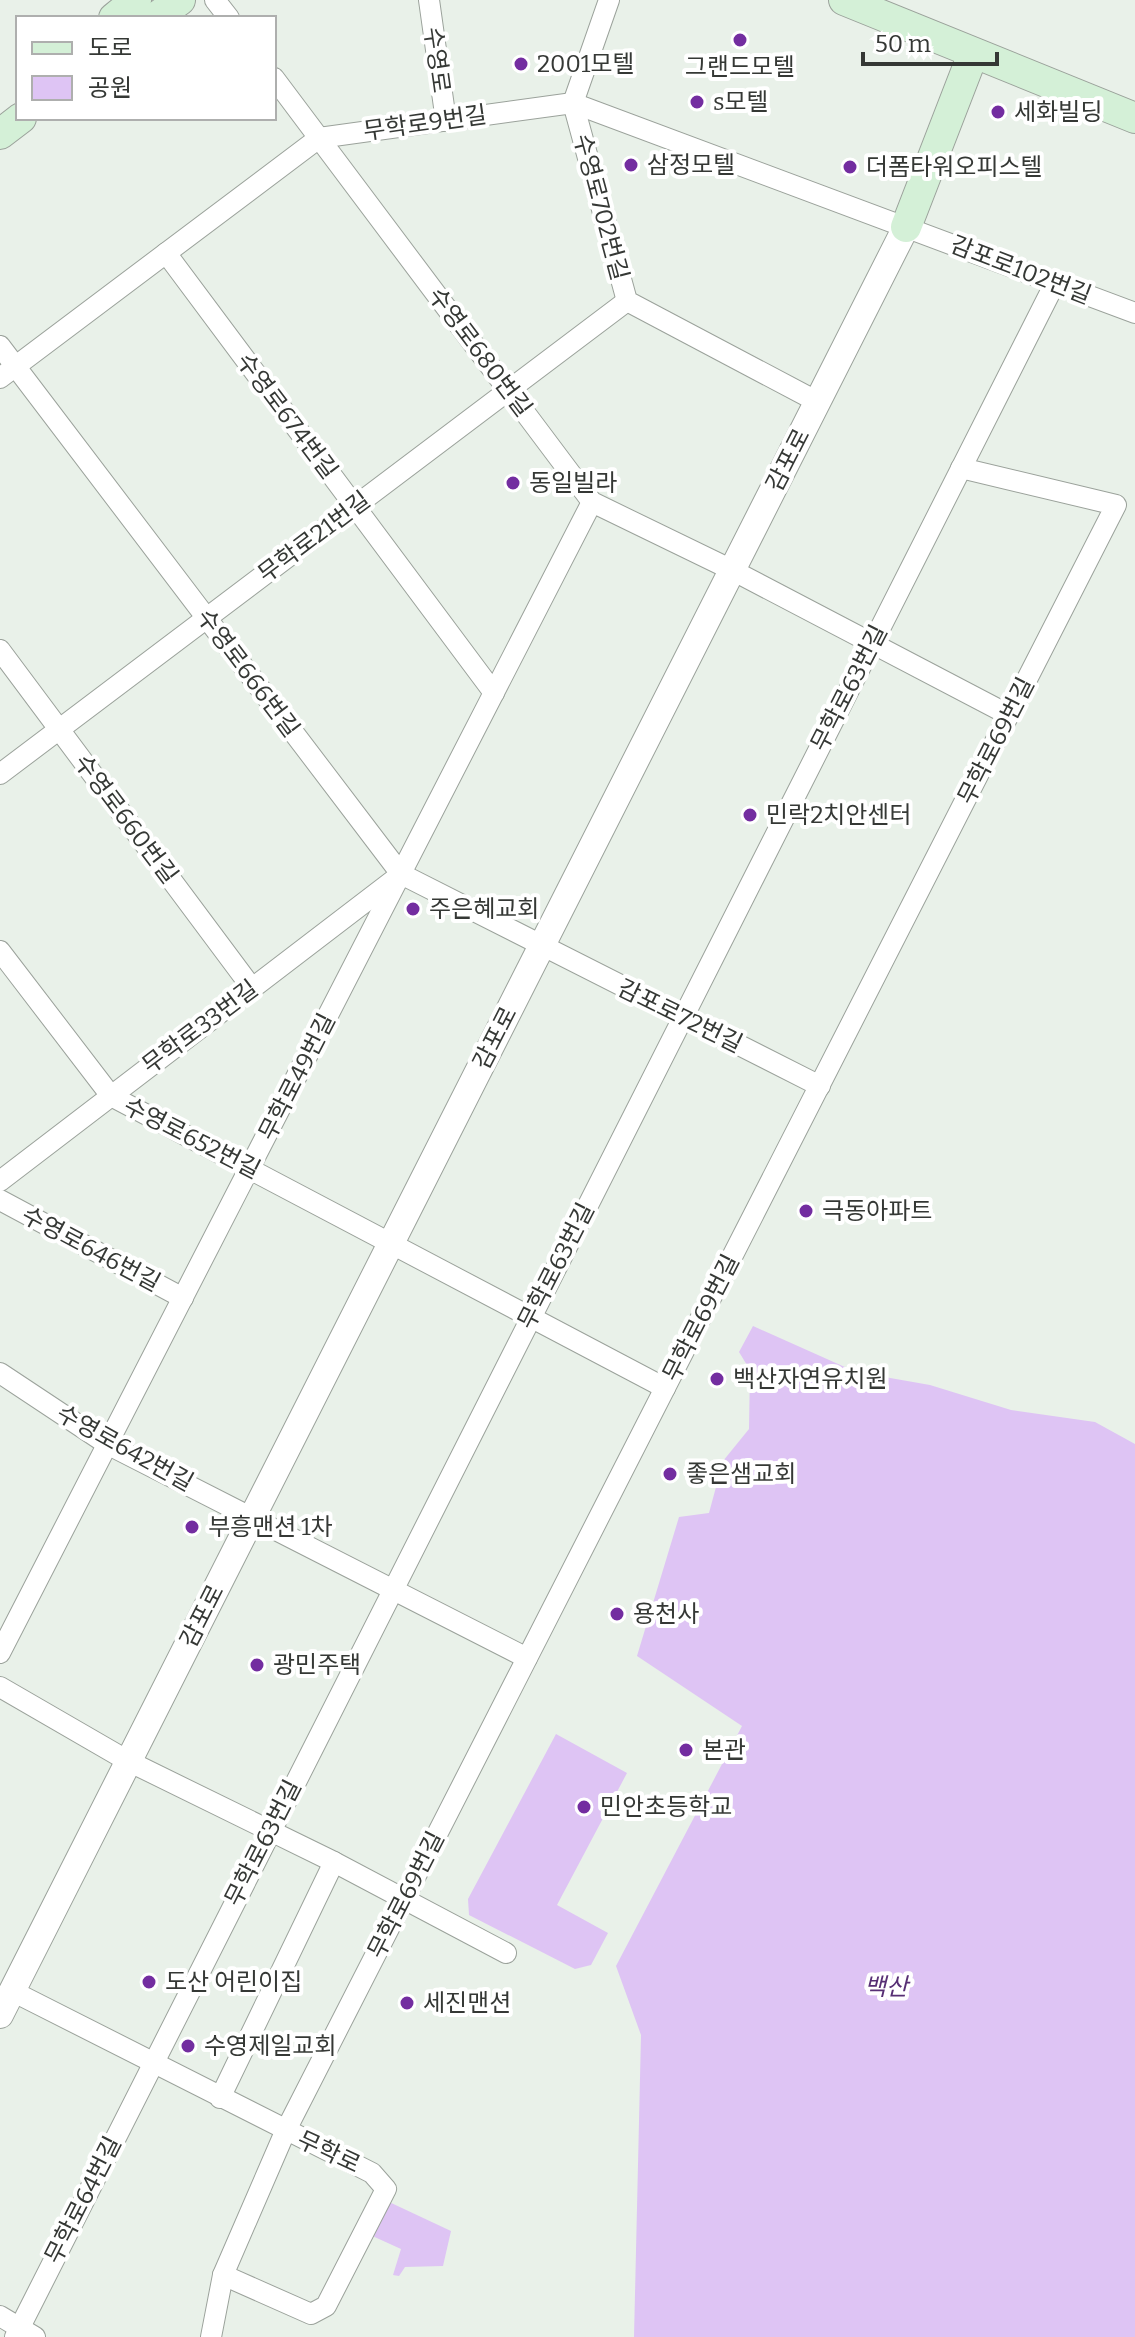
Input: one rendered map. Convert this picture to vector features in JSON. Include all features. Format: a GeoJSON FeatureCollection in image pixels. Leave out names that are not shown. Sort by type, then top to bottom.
{"type":"FeatureCollection","features":[{"type":"Feature","properties":{"kind":"main road"},"geometry":{"type":"LineString","coordinates":[[116,16],[136,0]]}},
{"type":"Feature","properties":{"kind":"main road"},"geometry":{"type":"LineString","coordinates":[[158,16],[180,0]]}},
{"type":"Feature","properties":{"kind":"main road"},"geometry":{"type":"LineString","coordinates":[[844,0],[1135,118]]}},
{"type":"Feature","properties":{"kind":"main road"},"geometry":{"type":"LineString","coordinates":[[886,0],[1135,99]]}},
{"type":"Feature","properties":{"kind":"main road","name":"감포로"},"geometry":{"type":"LineString","coordinates":[[906,227],[973,54]]}},
{"type":"Feature","properties":{"kind":"main road"},"geometry":{"type":"LineString","coordinates":[[0,109],[16,97]]}},
{"type":"Feature","properties":{"kind":"main road"},"geometry":{"type":"LineString","coordinates":[[0,134],[18,120]]}},
{"type":"Feature","properties":{"kind":"street"},"geometry":{"type":"LineString","coordinates":[[215,0],[227,16]]}},
{"type":"Feature","properties":{"kind":"street","name":"수영로"},"geometry":{"type":"LineString","coordinates":[[429,0],[446,121]]}},
{"type":"Feature","properties":{"kind":"street","name":"수영로702번길"},"geometry":{"type":"LineString","coordinates":[[609,0],[573,103],[627,301],[818,402]]}},
{"type":"Feature","properties":{"kind":"street","name":"수영로680번길"},"geometry":{"type":"LineString","coordinates":[[276,81],[592,502],[732,570],[1009,715]]}},
{"type":"Feature","properties":{"kind":"street","name":"무학로9번길"},"geometry":{"type":"LineString","coordinates":[[8,372],[319,138],[573,103],[906,227]]}},
{"type":"Feature","properties":{"kind":"street","name":"감포로102번길"},"geometry":{"type":"LineString","coordinates":[[906,227],[1135,313]]}},
{"type":"Feature","properties":{"kind":"street","name":"감포로"},"geometry":{"type":"LineString","coordinates":[[0,2015],[6,1983],[128,1761],[906,227]]}},
{"type":"Feature","properties":{"kind":"street","name":"수영로674번길"},"geometry":{"type":"LineString","coordinates":[[166,253],[494,693]]}},
{"type":"Feature","properties":{"kind":"street","name":"무학로63번길"},"geometry":{"type":"LineString","coordinates":[[152,2063],[1055,283]]}},
{"type":"Feature","properties":{"kind":"street","name":"무학로21번길"},"geometry":{"type":"LineString","coordinates":[[0,774],[627,301]]}},
{"type":"Feature","properties":{"kind":"street","name":"수영로666번길"},"geometry":{"type":"LineString","coordinates":[[0,346],[8,372],[206,618],[401,874],[541,947]]}},
{"type":"Feature","properties":{"kind":"street","name":"무학로69번길"},"geometry":{"type":"LineString","coordinates":[[211,2337],[223,2275],[285,2132],[1116,505],[961,468]]}},
{"type":"Feature","properties":{"kind":"street","name":"무학로49번길"},"geometry":{"type":"LineString","coordinates":[[0,1653],[592,502]]}},
{"type":"Feature","properties":{"kind":"street","name":"수영로660번길"},"geometry":{"type":"LineString","coordinates":[[0,650],[252,988]]}},
{"type":"Feature","properties":{"kind":"street","name":"무학로33번길"},"geometry":{"type":"LineString","coordinates":[[0,1181],[401,874]]}},
{"type":"Feature","properties":{"kind":"street","name":"감포로72번길"},"geometry":{"type":"LineString","coordinates":[[541,947],[820,1086]]}},
{"type":"Feature","properties":{"kind":"street","name":"수영로652번길"},"geometry":{"type":"LineString","coordinates":[[0,951],[111,1096],[665,1388]]}},
{"type":"Feature","properties":{"kind":"street","name":"수영로646번길"},"geometry":{"type":"LineString","coordinates":[[0,1200],[183,1298]]}},
{"type":"Feature","properties":{"kind":"street","name":"수영로642번길"},"geometry":{"type":"LineString","coordinates":[[0,1373],[107,1444],[527,1658]]}},
{"type":"Feature","properties":{"kind":"street"},"geometry":{"type":"LineString","coordinates":[[0,1687],[128,1761],[334,1862],[506,1953]]}},
{"type":"Feature","properties":{"kind":"street"},"geometry":{"type":"LineString","coordinates":[[220,2098],[288,1964],[334,1862]]}},
{"type":"Feature","properties":{"kind":"street","name":"무학로"},"geometry":{"type":"LineString","coordinates":[[6,1983],[152,2063],[372,2173],[386,2189],[326,2306],[311,2314],[223,2275]]}},
{"type":"Feature","properties":{"kind":"street","name":"무학로64번길"},"geometry":{"type":"LineString","coordinates":[[23,2333],[152,2063]]}},
{"type":"Feature","properties":{"kind":"street"},"geometry":{"type":"LineString","coordinates":[[0,2316],[23,2333]]}},
{"type":"Feature","properties":{"kind":"green space","name":"백산"},"geometry":{"type":"Polygon","coordinates":[[[753,1326],[856,1372],[930,1385],[1011,1410],[1095,1422],[1135,1444],[1135,2337],[634,2337],[641,2035],[616,1966],[742,1726],[637,1656],[679,1517],[709,1513],[723,1461],[749,1429],[750,1370],[739,1352],[753,1326]]]}},
{"type":"Feature","properties":{"kind":"green space"},"geometry":{"type":"Polygon","coordinates":[[[556,1734],[627,1773],[557,1905],[608,1933],[591,1965],[575,1969],[469,1915],[468,1899],[556,1734]]]}},
{"type":"Feature","properties":{"kind":"green space"},"geometry":{"type":"Polygon","coordinates":[[[387,2201],[451,2231],[443,2266],[405,2267],[399,2276],[393,2275],[401,2249],[368,2234],[387,2201]]]}},
{"type":"Feature","properties":{"kind":"place","name":"그랜드모텔"},"geometry":{"type":"Point","coordinates":[740,40]}},
{"type":"Feature","properties":{"kind":"place","name":"2001모텔"},"geometry":{"type":"Point","coordinates":[521,64]}},
{"type":"Feature","properties":{"kind":"place","name":"s모텔"},"geometry":{"type":"Point","coordinates":[697,102]}},
{"type":"Feature","properties":{"kind":"place","name":"세화빌딩"},"geometry":{"type":"Point","coordinates":[998,112]}},
{"type":"Feature","properties":{"kind":"place","name":"삼정모텔"},"geometry":{"type":"Point","coordinates":[631,165]}},
{"type":"Feature","properties":{"kind":"place","name":"더폼타워오피스텔"},"geometry":{"type":"Point","coordinates":[850,167]}},
{"type":"Feature","properties":{"kind":"place","name":"동일빌라"},"geometry":{"type":"Point","coordinates":[513,483]}},
{"type":"Feature","properties":{"kind":"place","name":"민락2치안센터"},"geometry":{"type":"Point","coordinates":[750,815]}},
{"type":"Feature","properties":{"kind":"place","name":"주은혜교회"},"geometry":{"type":"Point","coordinates":[413,909]}},
{"type":"Feature","properties":{"kind":"place","name":"극동아파트"},"geometry":{"type":"Point","coordinates":[806,1211]}},
{"type":"Feature","properties":{"kind":"place","name":"백산자연유치원"},"geometry":{"type":"Point","coordinates":[717,1379]}},
{"type":"Feature","properties":{"kind":"place","name":"좋은샘교회"},"geometry":{"type":"Point","coordinates":[670,1474]}},
{"type":"Feature","properties":{"kind":"place","name":"부흥맨션 1차"},"geometry":{"type":"Point","coordinates":[192,1527]}},
{"type":"Feature","properties":{"kind":"place","name":"용천사"},"geometry":{"type":"Point","coordinates":[617,1614]}},
{"type":"Feature","properties":{"kind":"place","name":"광민주택"},"geometry":{"type":"Point","coordinates":[257,1665]}},
{"type":"Feature","properties":{"kind":"place","name":"본관"},"geometry":{"type":"Point","coordinates":[686,1750]}},
{"type":"Feature","properties":{"kind":"place","name":"민안초등학교"},"geometry":{"type":"Point","coordinates":[584,1807]}},
{"type":"Feature","properties":{"kind":"place","name":"도산 어린이집"},"geometry":{"type":"Point","coordinates":[149,1982]}},
{"type":"Feature","properties":{"kind":"place","name":"세진맨션"},"geometry":{"type":"Point","coordinates":[407,2003]}},
{"type":"Feature","properties":{"kind":"place","name":"수영제일교회"},"geometry":{"type":"Point","coordinates":[188,2046]}}]}
